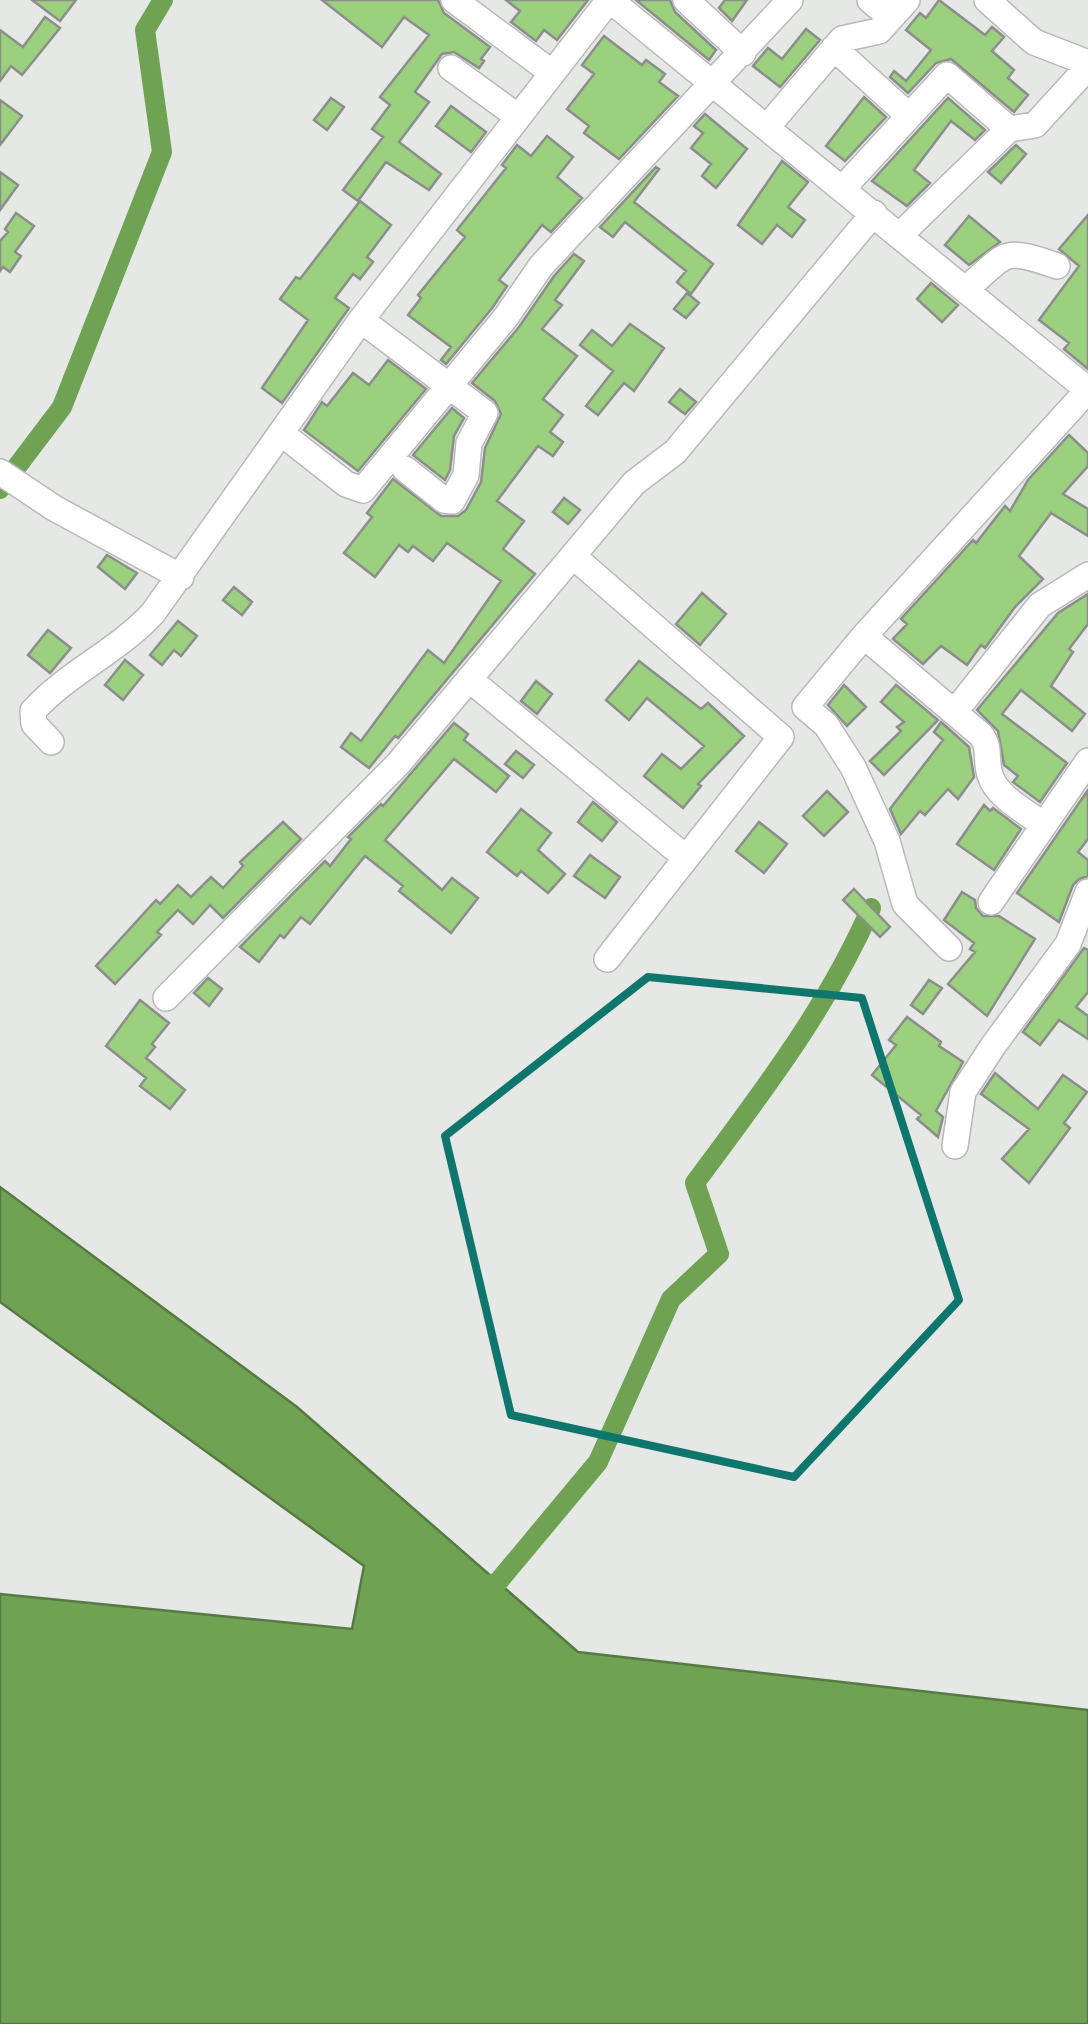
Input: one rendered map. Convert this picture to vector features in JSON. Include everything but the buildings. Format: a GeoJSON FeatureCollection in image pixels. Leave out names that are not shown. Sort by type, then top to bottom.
{"type":"FeatureCollection","features":[{"type":"Feature","properties":{"kind":"street"},"geometry":{"type":"LineString","coordinates":[[454,0],[552,72]]}},
{"type":"Feature","properties":{"kind":"street"},"geometry":{"type":"LineString","coordinates":[[51,742],[34,724],[32,711],[52,691],[134,634],[181,577],[361,320],[609,0],[1088,390],[864,636],[780,736],[607,959]]}},
{"type":"Feature","properties":{"kind":"street"},"geometry":{"type":"LineString","coordinates":[[686,0],[743,53]]}},
{"type":"Feature","properties":{"kind":"street"},"geometry":{"type":"LineString","coordinates":[[281,433],[346,484],[363,490],[506,316],[541,266],[790,0]]}},
{"type":"Feature","properties":{"kind":"street"},"geometry":{"type":"LineString","coordinates":[[768,126],[842,39],[879,31],[899,9],[870,0]]}},
{"type":"Feature","properties":{"kind":"street"},"geometry":{"type":"LineString","coordinates":[[900,235],[1009,129],[1035,125],[1088,65],[1034,42],[987,0]]}},
{"type":"Feature","properties":{"kind":"street"},"geometry":{"type":"LineString","coordinates":[[834,48],[909,116]]}},
{"type":"Feature","properties":{"kind":"street"},"geometry":{"type":"LineString","coordinates":[[451,68],[518,116]]}},
{"type":"Feature","properties":{"kind":"street"},"geometry":{"type":"LineString","coordinates":[[843,188],[947,75],[1009,129]]}},
{"type":"Feature","properties":{"kind":"street"},"geometry":{"type":"LineString","coordinates":[[166,998],[398,764],[634,484],[675,452],[874,212]]}},
{"type":"Feature","properties":{"kind":"street"},"geometry":{"type":"LineString","coordinates":[[966,289],[1008,254],[1019,253],[1057,266]]}},
{"type":"Feature","properties":{"kind":"street"},"geometry":{"type":"LineString","coordinates":[[361,320],[485,413],[469,444],[466,475],[457,498],[444,500],[404,469]]}},
{"type":"Feature","properties":{"kind":"street"},"geometry":{"type":"LineString","coordinates":[[0,472],[39,499],[181,577]]}},
{"type":"Feature","properties":{"kind":"street"},"geometry":{"type":"LineString","coordinates":[[573,556],[780,736]]}},
{"type":"Feature","properties":{"kind":"street"},"geometry":{"type":"LineString","coordinates":[[956,710],[1040,605],[1088,574]]}},
{"type":"Feature","properties":{"kind":"street"},"geometry":{"type":"LineString","coordinates":[[864,636],[956,710],[986,741],[990,778],[996,788],[1044,826]]}},
{"type":"Feature","properties":{"kind":"street"},"geometry":{"type":"LineString","coordinates":[[470,679],[686,858]]}},
{"type":"Feature","properties":{"kind":"street"},"geometry":{"type":"LineString","coordinates":[[805,707],[826,725],[852,767],[887,840],[905,904],[948,948]]}},
{"type":"Feature","properties":{"kind":"street"},"geometry":{"type":"LineString","coordinates":[[991,902],[1088,761]]}},
{"type":"Feature","properties":{"kind":"street"},"geometry":{"type":"LineString","coordinates":[[955,1146],[963,1092],[1068,944],[1088,892]]}},
{"type":"Feature","properties":{"kind":"highlighted area"},"geometry":{"type":"Polygon","coordinates":[[[648,977],[862,998],[959,1300],[794,1477],[511,1415],[445,1136],[648,977]]]}},
{"type":"Feature","properties":{"kind":"shaded area"},"geometry":{"type":"Polygon","coordinates":[[[0,1187],[297,1407],[578,1652],[1088,1710],[1088,2024],[0,2024],[0,1594],[352,1629],[364,1566],[0,1302],[0,1187]]]}},
{"type":"Feature","properties":{"kind":"waterway"},"geometry":{"type":"LineString","coordinates":[[0,489],[62,407],[162,152],[145,30],[163,0]]}},
{"type":"Feature","properties":{"kind":"waterway"},"geometry":{"type":"LineString","coordinates":[[476,1590],[498,1582],[598,1462],[671,1299],[719,1254],[695,1183],[813,1016],[871,908]]}}]}
